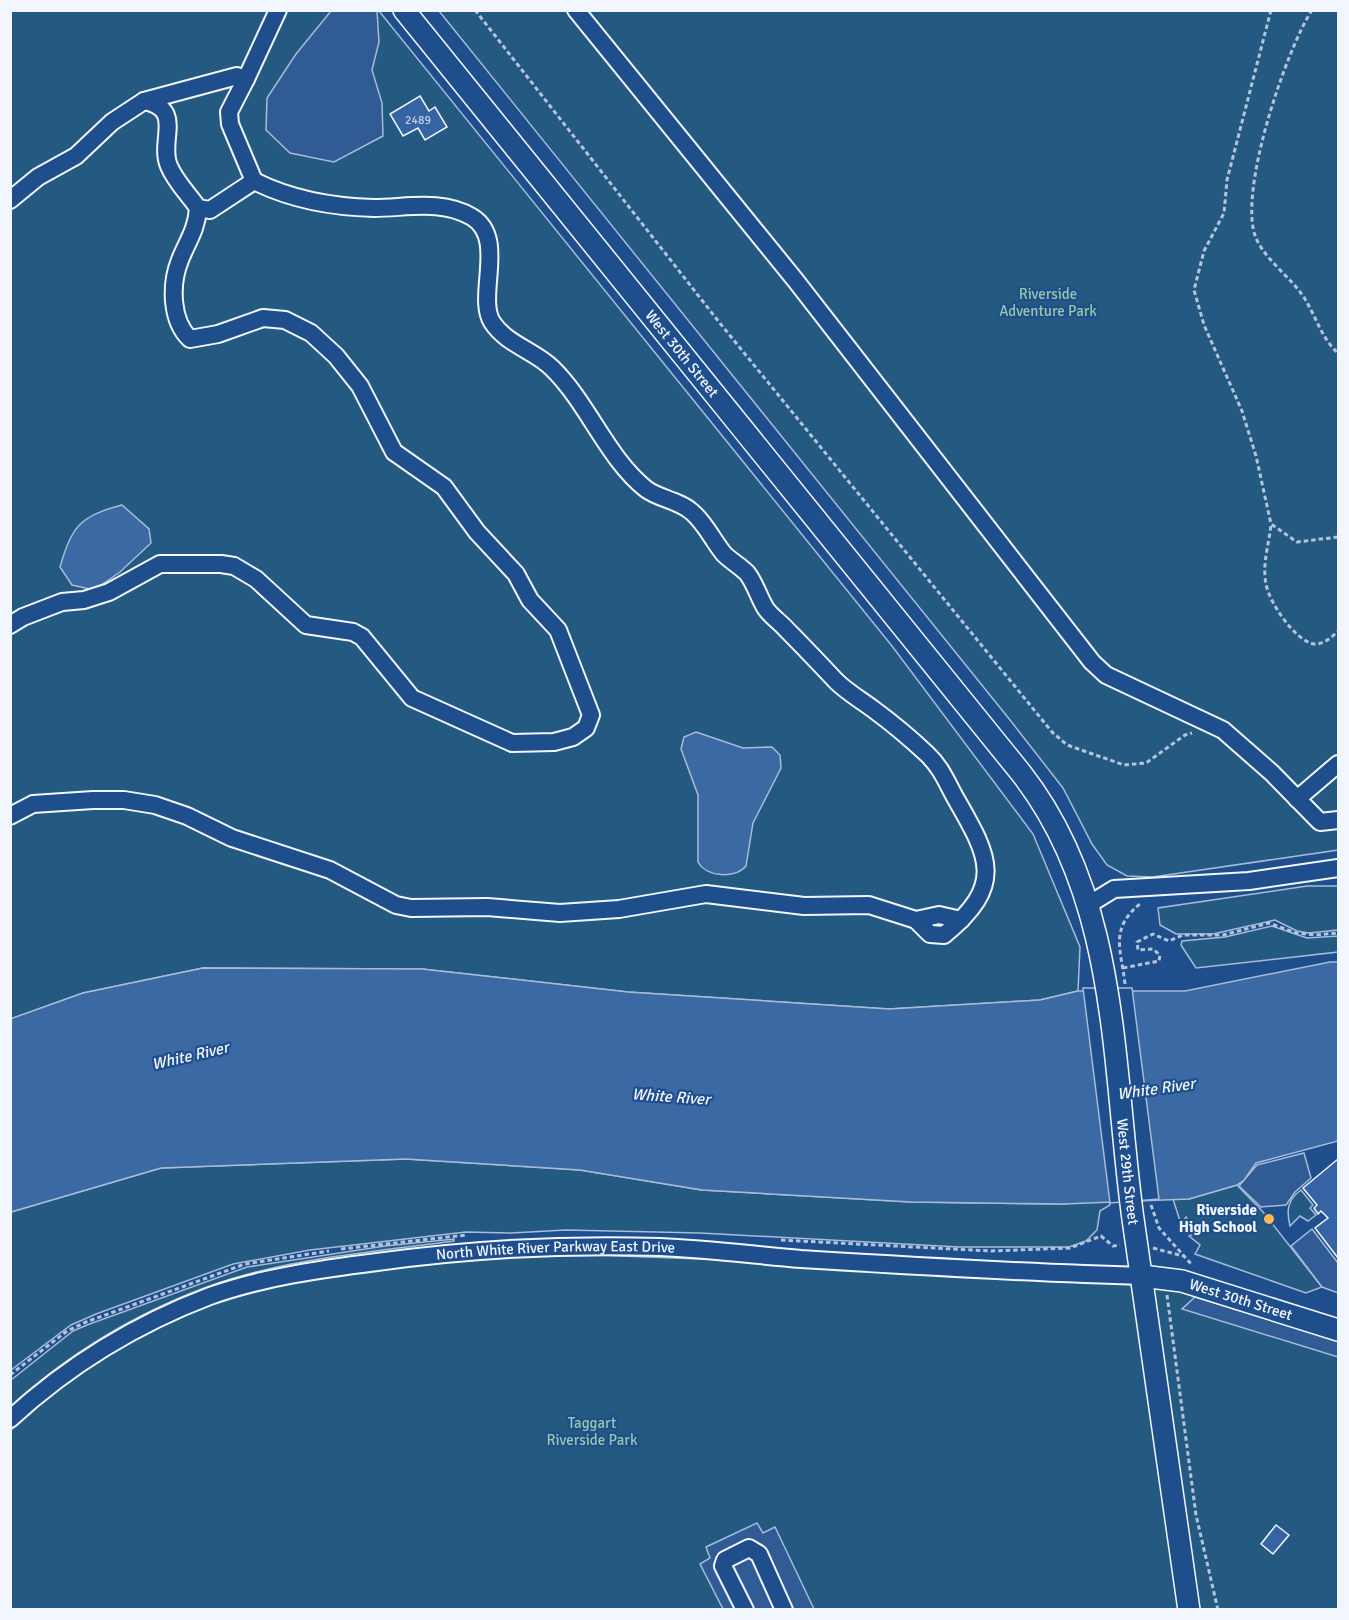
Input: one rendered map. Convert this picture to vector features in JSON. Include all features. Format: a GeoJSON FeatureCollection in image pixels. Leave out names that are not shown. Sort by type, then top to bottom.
{"type":"FeatureCollection","features":[{"type":"Feature","properties":{"kind":"main road","name":"West 30th Street"},"geometry":{"type":"LineString","coordinates":[[404,10],[959,699]]}},
{"type":"Feature","properties":{"kind":"main road","name":"West 29th Street"},"geometry":{"type":"LineString","coordinates":[[959,699],[1042,803],[1064,840],[1099,942],[1113,967],[1133,1220],[1189,1610]]}},
{"type":"Feature","properties":{"kind":"main road","name":"West 30th Street"},"geometry":{"type":"LineString","coordinates":[[1142,1276],[1182,1281],[1338,1330]]}},
{"type":"Feature","properties":{"kind":"street"},"geometry":{"type":"LineString","coordinates":[[10,816],[33,804],[124,800],[155,805],[187,816],[232,838],[330,870],[396,905],[411,908],[487,907],[560,913],[619,909],[706,894],[804,906],[869,905],[916,920],[930,934],[944,935],[962,920],[977,899],[985,880],[985,856],[976,831],[946,778],[930,757],[872,708],[841,686],[767,611],[748,574],[724,553],[692,512],[672,499],[647,490],[616,455],[574,392],[551,366],[510,340],[491,321],[487,304],[490,282],[487,238],[483,227],[473,217],[451,209],[419,205],[374,208],[297,199],[255,181],[230,124],[230,112],[278,10]]}},
{"type":"Feature","properties":{"kind":"street"},"geometry":{"type":"LineString","coordinates":[[576,10],[796,280],[1092,662],[1106,675],[1223,730],[1320,822],[1338,820]]}},
{"type":"Feature","properties":{"kind":"street"},"geometry":{"type":"LineString","coordinates":[[10,200],[38,177],[76,156],[112,122],[154,101],[237,76],[246,79]]}},
{"type":"Feature","properties":{"kind":"street"},"geometry":{"type":"LineString","coordinates":[[154,101],[166,114],[168,165],[202,214]]}},
{"type":"Feature","properties":{"kind":"street"},"geometry":{"type":"LineString","coordinates":[[10,625],[23,617],[62,602],[84,600],[109,592],[160,564],[221,564],[234,567],[256,579],[306,625],[353,632],[362,637],[412,698],[428,706],[512,743],[554,741],[573,736],[586,729],[591,715],[558,630],[530,600],[516,574],[477,532],[444,487],[394,452],[360,386],[336,356],[311,333],[285,320],[263,318],[218,334],[190,339],[180,329],[174,311],[178,263],[202,214],[255,181]]}},
{"type":"Feature","properties":{"kind":"street"},"geometry":{"type":"LineString","coordinates":[[1194,716],[1203,731]]}},
{"type":"Feature","properties":{"kind":"street"},"geometry":{"type":"LineString","coordinates":[[1297,799],[1338,764]]}},
{"type":"Feature","properties":{"kind":"street"},"geometry":{"type":"LineString","coordinates":[[1088,905],[1114,889],[1249,881],[1338,868]]}},
{"type":"Feature","properties":{"kind":"street","name":"North White River Parkway East Drive"},"geometry":{"type":"LineString","coordinates":[[10,1419],[48,1385],[88,1357],[161,1317],[208,1297],[322,1269],[427,1255],[509,1248],[613,1246],[1142,1276]]}},
{"type":"Feature","properties":{"kind":"street"},"geometry":{"type":"LineString","coordinates":[[744,1610],[723,1566],[725,1560],[749,1548],[759,1554],[784,1610]]}},
{"type":"Feature","properties":{"kind":"path"},"geometry":{"type":"LineString","coordinates":[[476,10],[711,312],[1052,732],[1067,746],[1124,765],[1146,763],[1185,735],[1203,731]]}},
{"type":"Feature","properties":{"kind":"path"},"geometry":{"type":"LineString","coordinates":[[1271,10],[1227,180],[1224,213],[1204,251],[1194,290],[1204,325],[1242,411],[1257,456],[1271,524],[1264,556],[1266,586],[1279,612],[1299,638],[1315,644],[1330,639],[1338,632]]}},
{"type":"Feature","properties":{"kind":"path"},"geometry":{"type":"LineString","coordinates":[[1312,10],[1303,25],[1276,92],[1257,170],[1251,218],[1257,239],[1305,298],[1318,325],[1338,354]]}},
{"type":"Feature","properties":{"kind":"path"},"geometry":{"type":"LineString","coordinates":[[1271,524],[1297,542],[1338,537]]}},
{"type":"Feature","properties":{"kind":"path"},"geometry":{"type":"LineString","coordinates":[[1113,967],[1119,931],[1127,914],[1149,899]]}},
{"type":"Feature","properties":{"kind":"path"},"geometry":{"type":"LineString","coordinates":[[1113,967],[1159,961],[1160,955],[1153,949],[1138,950],[1136,946],[1137,942],[1153,934],[1169,941],[1183,935],[1223,935],[1269,923],[1296,933],[1315,935],[1338,933]]}},
{"type":"Feature","properties":{"kind":"path"},"geometry":{"type":"LineString","coordinates":[[1113,967],[1125,977]]}},
{"type":"Feature","properties":{"kind":"path"},"geometry":{"type":"LineString","coordinates":[[1151,1205],[1160,1228],[1183,1256]]}},
{"type":"Feature","properties":{"kind":"path"},"geometry":{"type":"LineString","coordinates":[[1167,1292],[1196,1515],[1218,1610]]}},
{"type":"Feature","properties":{"kind":"green space"},"geometry":{"type":"Polygon","coordinates":[[[10,11],[379,11],[892,646],[1033,834],[1080,947],[1078,991],[1040,1000],[889,1009],[628,992],[422,969],[203,968],[83,993],[11,1019],[10,11]]]}},
{"type":"Feature","properties":{"kind":"green space","name":"Riverside Adventure Park"},"geometry":{"type":"Polygon","coordinates":[[[439,11],[1338,11],[1338,850],[1153,877],[1127,876],[1107,865],[1092,844],[1063,788],[1010,720],[439,11]]]}},
{"type":"Feature","properties":{"kind":"green space"},"geometry":{"type":"Polygon","coordinates":[[[1307,886],[1338,886],[1338,930],[1309,933],[1297,931],[1275,920],[1213,934],[1176,934],[1160,925],[1158,908],[1307,886]]]}},
{"type":"Feature","properties":{"kind":"green space"},"geometry":{"type":"Polygon","coordinates":[[[1272,926],[1307,938],[1338,936],[1338,952],[1196,968],[1181,945],[1182,941],[1225,937],[1272,926]]]}},
{"type":"Feature","properties":{"kind":"green space"},"geometry":{"type":"Polygon","coordinates":[[[406,1159],[580,1170],[702,1190],[911,1202],[1063,1204],[1109,1200],[1110,1205],[1100,1211],[1097,1230],[1086,1241],[1069,1247],[959,1247],[700,1233],[566,1230],[511,1233],[466,1232],[310,1250],[233,1264],[96,1314],[71,1325],[11,1370],[11,1212],[161,1168],[406,1159]]]}},
{"type":"Feature","properties":{"kind":"green space"},"geometry":{"type":"Polygon","coordinates":[[[1237,1185],[1263,1212],[1322,1287],[1306,1293],[1195,1254],[1200,1245],[1189,1236],[1197,1233],[1186,1217],[1181,1224],[1173,1199],[1189,1199],[1237,1185]]]}},
{"type":"Feature","properties":{"kind":"green space"},"geometry":{"type":"Polygon","coordinates":[[[1301,1190],[1313,1205],[1310,1208],[1316,1215],[1308,1221],[1300,1216],[1290,1226],[1289,1205],[1293,1197],[1301,1190]]]}},
{"type":"Feature","properties":{"kind":"green space"},"geometry":{"type":"Polygon","coordinates":[[[454,1239],[454,1241],[353,1254],[277,1267],[219,1283],[187,1295],[155,1309],[93,1343],[11,1406],[11,1380],[73,1331],[87,1325],[247,1267],[385,1246],[454,1239]]]}},
{"type":"Feature","properties":{"kind":"green space","name":"Taggart Riverside Park"},"geometry":{"type":"Polygon","coordinates":[[[545,1253],[1142,1276],[1338,1338],[1338,1609],[11,1610],[11,1430],[74,1377],[109,1353],[186,1313],[266,1285],[365,1268],[545,1253]]]}},
{"type":"Feature","properties":{"kind":"shaded area"},"geometry":{"type":"Polygon","coordinates":[[[331,11],[377,11],[379,42],[372,70],[382,103],[383,136],[334,162],[290,153],[266,130],[267,98],[296,54],[331,11]]]}},
{"type":"Feature","properties":{"kind":"shaded area"},"geometry":{"type":"Polygon","coordinates":[[[1304,1153],[1311,1178],[1295,1192],[1286,1205],[1261,1207],[1239,1186],[1257,1165],[1304,1153]]]}},
{"type":"Feature","properties":{"kind":"shaded area"},"geometry":{"type":"Polygon","coordinates":[[[1312,1229],[1338,1263],[1338,1293],[1322,1287],[1291,1246],[1312,1229]]]}},
{"type":"Feature","properties":{"kind":"shaded area"},"geometry":{"type":"Polygon","coordinates":[[[1195,1297],[1338,1341],[1338,1357],[1182,1309],[1195,1297]]]}},
{"type":"Feature","properties":{"kind":"shaded area"},"geometry":{"type":"Polygon","coordinates":[[[757,1523],[763,1533],[775,1527],[814,1609],[723,1609],[700,1564],[710,1558],[706,1547],[757,1523]]]}},
{"type":"Feature","properties":{"kind":"water"},"geometry":{"type":"Polygon","coordinates":[[[122,505],[149,529],[151,543],[120,572],[94,590],[72,585],[60,567],[74,532],[87,519],[122,505]]]}},
{"type":"Feature","properties":{"kind":"water"},"geometry":{"type":"Polygon","coordinates":[[[696,732],[743,748],[772,747],[780,755],[781,768],[753,823],[746,866],[735,873],[721,874],[707,871],[698,862],[698,795],[681,749],[684,737],[696,732]]]}},
{"type":"Feature","properties":{"kind":"water","name":"White River"},"geometry":{"type":"Polygon","coordinates":[[[1338,962],[1338,1141],[1256,1163],[1244,1180],[1237,1185],[1189,1199],[1063,1204],[911,1202],[702,1190],[580,1170],[406,1159],[161,1168],[11,1212],[10,1019],[83,993],[203,968],[422,969],[628,992],[889,1009],[1040,1000],[1078,991],[1185,991],[1338,962]]]}},
{"type":"Feature","properties":{"kind":"pier"},"geometry":{"type":"Polygon","coordinates":[[[1083,988],[1132,988],[1159,1199],[1110,1203],[1083,988]]]}},
{"type":"Feature","properties":{"kind":"building"},"geometry":{"type":"Polygon","coordinates":[[[420,96],[429,111],[435,107],[447,127],[425,140],[418,128],[403,136],[390,114],[420,96]]]}},
{"type":"Feature","properties":{"kind":"building"},"geometry":{"type":"Polygon","coordinates":[[[1338,1159],[1338,1258],[1315,1228],[1328,1218],[1321,1211],[1318,1214],[1314,1208],[1317,1205],[1303,1188],[1338,1159]]]}},
{"type":"Feature","properties":{"kind":"building"},"geometry":{"type":"Polygon","coordinates":[[[1276,1525],[1289,1535],[1273,1554],[1261,1544],[1276,1525]]]}},
{"type":"Feature","properties":{"kind":"place","name":"Riverside High School"},"geometry":{"type":"Point","coordinates":[1269,1219]}}]}
